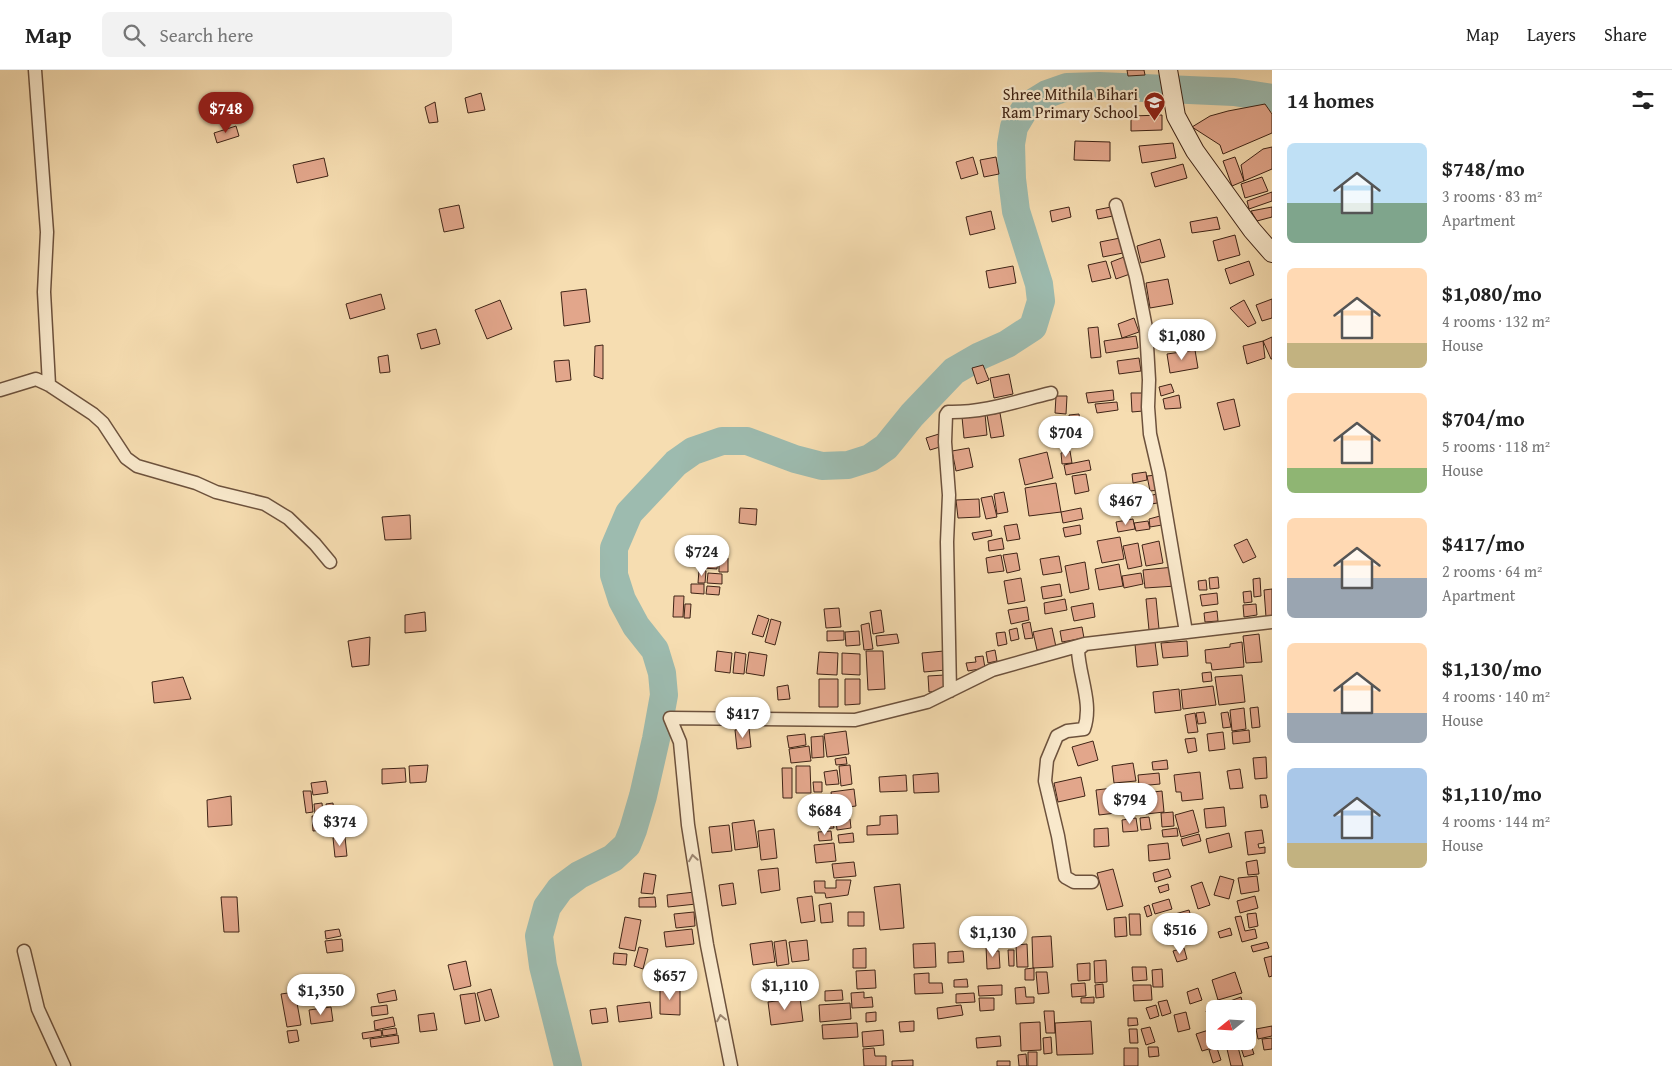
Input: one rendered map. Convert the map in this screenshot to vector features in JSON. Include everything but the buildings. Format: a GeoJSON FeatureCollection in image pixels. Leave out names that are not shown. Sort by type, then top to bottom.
{"type":"FeatureCollection","features":[{"type":"Feature","properties":{"kind":"street"},"geometry":{"type":"LineString","coordinates":[[35,70],[47,232],[44,292],[49,385]]}},
{"type":"Feature","properties":{"kind":"street"},"geometry":{"type":"LineString","coordinates":[[1168,70],[1176,116],[1195,151],[1252,230],[1272,254]]}},
{"type":"Feature","properties":{"kind":"street"},"geometry":{"type":"LineString","coordinates":[[1116,205],[1136,277],[1146,328],[1150,434],[1159,473],[1186,632]]}},
{"type":"Feature","properties":{"kind":"street"},"geometry":{"type":"LineString","coordinates":[[0,390],[36,379],[49,385],[83,407],[103,423],[126,458],[137,466],[196,483],[216,492],[265,504],[288,518],[315,544],[330,562]]}},
{"type":"Feature","properties":{"kind":"street"},"geometry":{"type":"LineString","coordinates":[[950,691],[947,542],[949,495],[945,442],[946,415],[948,412],[996,407],[1052,394]]}},
{"type":"Feature","properties":{"kind":"street"},"geometry":{"type":"LineString","coordinates":[[731,1066],[707,946],[692,853],[680,742],[670,718],[855,720],[927,702],[992,670],[1085,644],[1272,622]]}},
{"type":"Feature","properties":{"kind":"street"},"geometry":{"type":"LineString","coordinates":[[1085,644],[1078,650],[1088,719],[1084,729],[1057,736],[1047,760],[1045,781],[1058,836],[1065,877],[1074,882],[1092,882]]}},
{"type":"Feature","properties":{"kind":"street"},"geometry":{"type":"LineString","coordinates":[[24,951],[38,1009],[64,1066]]}},
{"type":"Feature","properties":{"kind":"waterway"},"geometry":{"type":"LineString","coordinates":[[568,1066],[543,966],[539,936],[547,907],[560,889],[579,875],[613,858],[627,845],[643,796],[664,695],[662,673],[655,650],[636,626],[622,600],[614,575],[614,548],[629,513],[676,463],[693,451],[722,441],[747,441],[795,459],[822,466],[848,465],[870,458],[886,447],[912,415],[954,371],[980,356],[1007,344],[1033,327],[1041,301],[1039,284],[1016,211],[1012,179],[1011,144],[1014,127],[1026,107],[1047,94],[1067,87],[1099,86],[1234,92],[1272,98]]}},
{"type":"Feature","properties":{"kind":"place","name":"Shree Mithila Bihari Ram Primary School"},"geometry":{"type":"Point","coordinates":[1154,122]}}]}
